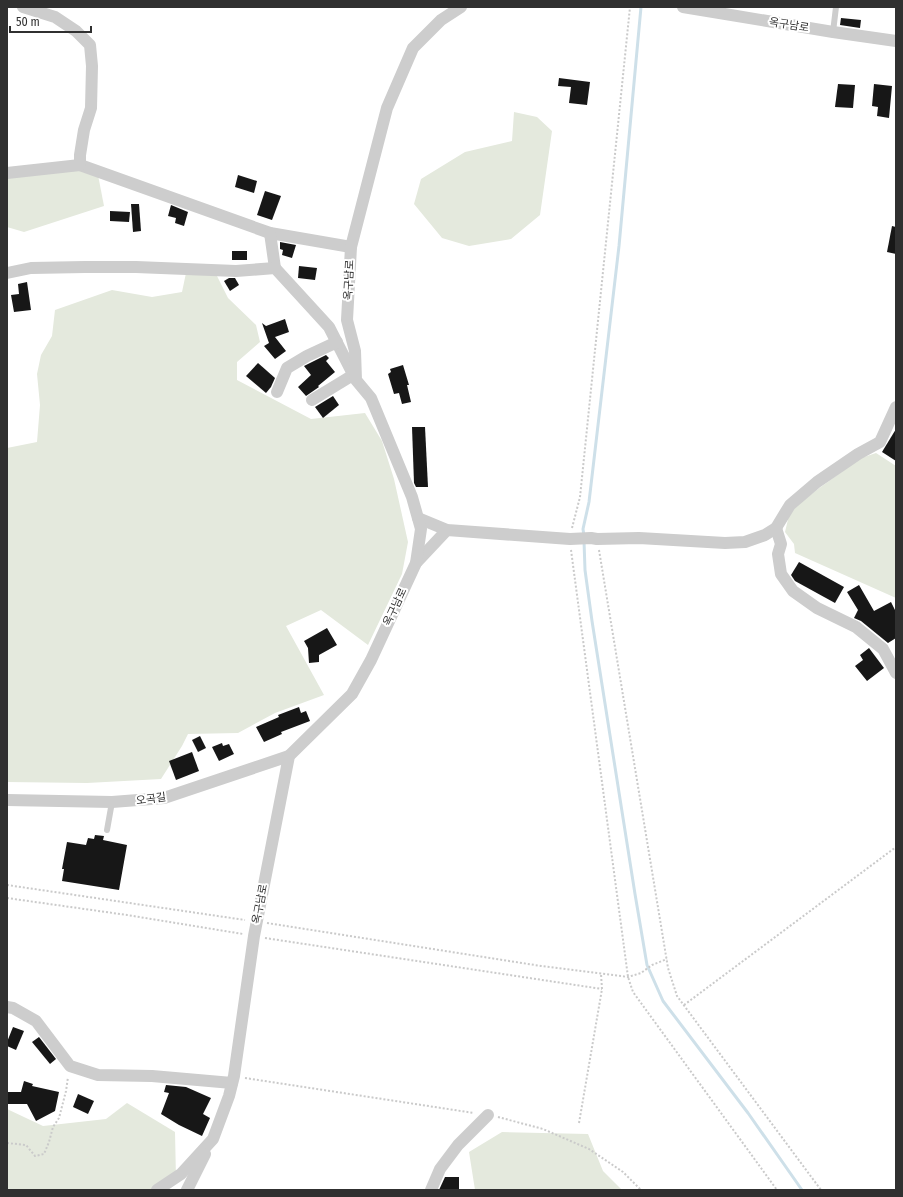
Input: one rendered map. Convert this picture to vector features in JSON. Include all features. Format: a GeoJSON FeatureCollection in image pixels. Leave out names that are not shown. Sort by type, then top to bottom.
{"type":"FeatureCollection","features":[{"type":"Feature","properties":{"kind":"street"},"geometry":{"type":"LineString","coordinates":[[23,7],[55,17],[76,31],[90,45],[92,66],[91,108],[84,130],[80,165]]}},
{"type":"Feature","properties":{"kind":"street","name":"옥구남로"},"geometry":{"type":"LineString","coordinates":[[157,1190],[181,1174],[213,1139],[229,1096],[233,1079],[256,922],[289,756],[352,694],[371,660],[416,563],[420,529],[412,497],[371,398],[355,378],[355,351],[347,320],[351,247],[387,108],[413,48],[441,20],[461,7]]}},
{"type":"Feature","properties":{"kind":"street","name":"옥구남로"},"geometry":{"type":"LineString","coordinates":[[683,7],[832,32],[896,40]]}},
{"type":"Feature","properties":{"kind":"street"},"geometry":{"type":"LineString","coordinates":[[7,173],[80,165],[270,233],[351,247]]}},
{"type":"Feature","properties":{"kind":"street"},"geometry":{"type":"LineString","coordinates":[[270,233],[275,268],[329,328],[355,378],[312,400]]}},
{"type":"Feature","properties":{"kind":"street"},"geometry":{"type":"LineString","coordinates":[[7,273],[31,268],[85,266],[236,272],[275,268]]}},
{"type":"Feature","properties":{"kind":"street"},"geometry":{"type":"LineString","coordinates":[[278,392],[287,368],[307,356],[337,342]]}},
{"type":"Feature","properties":{"kind":"street"},"geometry":{"type":"LineString","coordinates":[[745,542],[765,535],[776,528],[790,505],[817,482],[858,454],[880,442],[896,407]]}},
{"type":"Feature","properties":{"kind":"street"},"geometry":{"type":"LineString","coordinates":[[418,518],[447,530],[573,539],[639,538],[725,543],[770,542],[778,554],[781,574],[793,591],[817,608],[856,627],[883,650],[896,673]]}},
{"type":"Feature","properties":{"kind":"street"},"geometry":{"type":"LineString","coordinates":[[776,528],[781,544],[778,554]]}},
{"type":"Feature","properties":{"kind":"street"},"geometry":{"type":"LineString","coordinates":[[416,563],[447,530]]}},
{"type":"Feature","properties":{"kind":"street","name":"오곡길"},"geometry":{"type":"LineString","coordinates":[[7,800],[112,802],[164,798],[289,756]]}},
{"type":"Feature","properties":{"kind":"street"},"geometry":{"type":"LineString","coordinates":[[7,1007],[13,1008],[36,1021],[70,1066],[98,1076],[233,1079]]}},
{"type":"Feature","properties":{"kind":"street"},"geometry":{"type":"LineString","coordinates":[[430,1190],[440,1169],[458,1145],[488,1115]]}},
{"type":"Feature","properties":{"kind":"street"},"geometry":{"type":"LineString","coordinates":[[187,1190],[213,1139]]}},
{"type":"Feature","properties":{"kind":"lane"},"geometry":{"type":"LineString","coordinates":[[832,32],[836,7]]}},
{"type":"Feature","properties":{"kind":"lane"},"geometry":{"type":"LineString","coordinates":[[107,830],[112,802]]}},
{"type":"Feature","properties":{"kind":"path"},"geometry":{"type":"LineString","coordinates":[[630,7],[580,497],[573,539],[628,977],[633,992],[777,1190]]}},
{"type":"Feature","properties":{"kind":"path"},"geometry":{"type":"LineString","coordinates":[[594,538],[667,959],[677,996],[821,1190]]}},
{"type":"Feature","properties":{"kind":"path"},"geometry":{"type":"LineString","coordinates":[[684,1005],[896,847]]}},
{"type":"Feature","properties":{"kind":"path"},"geometry":{"type":"LineString","coordinates":[[7,886],[256,922],[541,966],[628,977],[641,973],[652,965],[667,959]]}},
{"type":"Feature","properties":{"kind":"path"},"geometry":{"type":"LineString","coordinates":[[7,898],[127,914],[254,936],[602,989]]}},
{"type":"Feature","properties":{"kind":"path"},"geometry":{"type":"LineString","coordinates":[[579,1123],[602,989],[602,974]]}},
{"type":"Feature","properties":{"kind":"path"},"geometry":{"type":"LineString","coordinates":[[7,1143],[26,1145],[36,1156],[44,1154],[53,1127],[59,1118],[66,1091],[70,1066]]}},
{"type":"Feature","properties":{"kind":"path"},"geometry":{"type":"LineString","coordinates":[[233,1079],[488,1115],[543,1129],[589,1149],[623,1172],[641,1190]]}},
{"type":"Feature","properties":{"kind":"shaded area"},"geometry":{"type":"Polygon","coordinates":[[[514,112],[537,117],[552,131],[540,215],[511,239],[469,246],[442,238],[414,204],[421,179],[465,152],[512,141],[514,112]]]}},
{"type":"Feature","properties":{"kind":"shaded area"},"geometry":{"type":"Polygon","coordinates":[[[78,166],[98,175],[104,206],[24,232],[7,227],[7,177],[78,166]]]}},
{"type":"Feature","properties":{"kind":"shaded area"},"geometry":{"type":"Polygon","coordinates":[[[186,273],[217,276],[228,298],[256,325],[260,342],[237,362],[237,380],[311,419],[365,413],[382,441],[394,479],[408,542],[402,574],[368,645],[321,610],[286,626],[324,695],[275,713],[238,733],[188,734],[161,779],[87,783],[7,782],[7,448],[37,442],[40,405],[37,374],[41,355],[52,336],[55,310],[112,290],[152,297],[182,292],[186,273]]]}},
{"type":"Feature","properties":{"kind":"shaded area"},"geometry":{"type":"Polygon","coordinates":[[[876,453],[896,466],[896,598],[795,553],[794,544],[785,532],[790,511],[861,458],[876,453]]]}},
{"type":"Feature","properties":{"kind":"shaded area"},"geometry":{"type":"Polygon","coordinates":[[[127,1103],[175,1132],[176,1179],[166,1190],[7,1190],[7,1109],[43,1126],[106,1119],[127,1103]]]}},
{"type":"Feature","properties":{"kind":"shaded area"},"geometry":{"type":"Polygon","coordinates":[[[502,1132],[588,1134],[603,1171],[622,1190],[475,1190],[469,1152],[502,1132]]]}},
{"type":"Feature","properties":{"kind":"building"},"geometry":{"type":"Polygon","coordinates":[[[841,18],[861,20],[860,28],[840,25],[841,18]]]}},
{"type":"Feature","properties":{"kind":"building"},"geometry":{"type":"Polygon","coordinates":[[[559,78],[590,82],[587,105],[569,103],[571,87],[558,86],[559,78]]]}},
{"type":"Feature","properties":{"kind":"building"},"geometry":{"type":"Polygon","coordinates":[[[838,84],[855,85],[853,108],[835,107],[838,84]]]}},
{"type":"Feature","properties":{"kind":"building"},"geometry":{"type":"Polygon","coordinates":[[[874,84],[892,86],[889,118],[877,116],[878,107],[872,106],[874,84]]]}},
{"type":"Feature","properties":{"kind":"building"},"geometry":{"type":"Polygon","coordinates":[[[238,175],[257,181],[254,193],[235,187],[238,175]]]}},
{"type":"Feature","properties":{"kind":"building"},"geometry":{"type":"Polygon","coordinates":[[[265,191],[281,196],[272,220],[257,215],[265,191]]]}},
{"type":"Feature","properties":{"kind":"building"},"geometry":{"type":"Polygon","coordinates":[[[131,204],[139,204],[141,231],[133,232],[131,204]]]}},
{"type":"Feature","properties":{"kind":"building"},"geometry":{"type":"Polygon","coordinates":[[[171,205],[188,212],[184,226],[175,223],[176,218],[168,216],[171,205]]]}},
{"type":"Feature","properties":{"kind":"building"},"geometry":{"type":"Polygon","coordinates":[[[110,211],[130,212],[129,222],[110,221],[110,211]]]}},
{"type":"Feature","properties":{"kind":"building"},"geometry":{"type":"Polygon","coordinates":[[[892,226],[896,227],[896,254],[887,252],[892,226]]]}},
{"type":"Feature","properties":{"kind":"building"},"geometry":{"type":"Polygon","coordinates":[[[280,242],[296,245],[292,258],[282,255],[283,250],[280,249],[280,242]]]}},
{"type":"Feature","properties":{"kind":"building"},"geometry":{"type":"Polygon","coordinates":[[[232,251],[247,251],[247,260],[232,260],[232,251]]]}},
{"type":"Feature","properties":{"kind":"building"},"geometry":{"type":"Polygon","coordinates":[[[299,266],[317,268],[315,280],[298,278],[299,266]]]}},
{"type":"Feature","properties":{"kind":"building"},"geometry":{"type":"Polygon","coordinates":[[[229,278],[235,278],[239,285],[230,291],[224,281],[229,278]]]}},
{"type":"Feature","properties":{"kind":"building"},"geometry":{"type":"Polygon","coordinates":[[[27,282],[31,310],[14,312],[11,295],[19,294],[18,284],[27,282]]]}},
{"type":"Feature","properties":{"kind":"building"},"geometry":{"type":"Polygon","coordinates":[[[285,319],[289,332],[275,337],[286,351],[275,359],[264,346],[269,343],[262,323],[266,326],[285,319]]]}},
{"type":"Feature","properties":{"kind":"building"},"geometry":{"type":"Polygon","coordinates":[[[326,355],[329,358],[326,361],[335,372],[318,386],[319,387],[306,396],[298,387],[311,375],[304,366],[326,355]]]}},
{"type":"Feature","properties":{"kind":"building"},"geometry":{"type":"Polygon","coordinates":[[[258,363],[275,378],[271,387],[266,393],[246,376],[258,363]]]}},
{"type":"Feature","properties":{"kind":"building"},"geometry":{"type":"Polygon","coordinates":[[[403,365],[409,385],[407,385],[411,402],[402,404],[399,393],[394,394],[388,374],[391,372],[390,369],[403,365]]]}},
{"type":"Feature","properties":{"kind":"building"},"geometry":{"type":"Polygon","coordinates":[[[333,396],[339,405],[323,418],[315,407],[333,396]]]}},
{"type":"Feature","properties":{"kind":"building"},"geometry":{"type":"Polygon","coordinates":[[[412,427],[425,427],[428,487],[416,487],[414,483],[412,427]]]}},
{"type":"Feature","properties":{"kind":"building"},"geometry":{"type":"Polygon","coordinates":[[[896,429],[896,461],[882,452],[896,429]]]}},
{"type":"Feature","properties":{"kind":"building"},"geometry":{"type":"Polygon","coordinates":[[[799,562],[844,587],[835,603],[795,581],[791,575],[799,562]]]}},
{"type":"Feature","properties":{"kind":"building"},"geometry":{"type":"Polygon","coordinates":[[[859,585],[874,611],[891,602],[896,612],[896,638],[888,643],[861,621],[854,618],[858,610],[847,592],[859,585]]]}},
{"type":"Feature","properties":{"kind":"building"},"geometry":{"type":"Polygon","coordinates":[[[327,628],[337,645],[319,655],[319,662],[309,663],[308,648],[304,641],[327,628]]]}},
{"type":"Feature","properties":{"kind":"building"},"geometry":{"type":"Polygon","coordinates":[[[869,648],[884,668],[867,681],[855,666],[863,660],[860,655],[869,648]]]}},
{"type":"Feature","properties":{"kind":"building"},"geometry":{"type":"Polygon","coordinates":[[[299,707],[301,713],[306,711],[310,721],[281,732],[282,734],[264,742],[256,727],[279,717],[278,715],[299,707]]]}},
{"type":"Feature","properties":{"kind":"building"},"geometry":{"type":"Polygon","coordinates":[[[200,736],[206,748],[198,752],[192,740],[200,736]]]}},
{"type":"Feature","properties":{"kind":"building"},"geometry":{"type":"Polygon","coordinates":[[[222,743],[223,746],[229,744],[234,754],[219,761],[212,747],[222,743]]]}},
{"type":"Feature","properties":{"kind":"building"},"geometry":{"type":"Polygon","coordinates":[[[192,752],[199,771],[176,780],[169,761],[192,752]]]}},
{"type":"Feature","properties":{"kind":"building"},"geometry":{"type":"Polygon","coordinates":[[[95,835],[104,836],[103,840],[127,845],[119,890],[62,881],[64,869],[62,869],[67,842],[86,845],[88,838],[94,839],[95,835]]]}},
{"type":"Feature","properties":{"kind":"building"},"geometry":{"type":"Polygon","coordinates":[[[13,1027],[24,1031],[16,1050],[7,1046],[7,1042],[13,1027]]]}},
{"type":"Feature","properties":{"kind":"building"},"geometry":{"type":"Polygon","coordinates":[[[39,1037],[56,1059],[50,1064],[32,1042],[39,1037]]]}},
{"type":"Feature","properties":{"kind":"building"},"geometry":{"type":"Polygon","coordinates":[[[24,1081],[33,1084],[32,1086],[59,1092],[55,1111],[36,1121],[27,1104],[7,1104],[7,1092],[21,1092],[24,1081]]]}},
{"type":"Feature","properties":{"kind":"building"},"geometry":{"type":"Polygon","coordinates":[[[166,1085],[186,1087],[211,1098],[203,1114],[210,1118],[202,1136],[161,1114],[169,1093],[164,1092],[166,1085]]]}},
{"type":"Feature","properties":{"kind":"building"},"geometry":{"type":"Polygon","coordinates":[[[78,1094],[94,1101],[88,1114],[73,1107],[78,1094]]]}},
{"type":"Feature","properties":{"kind":"building"},"geometry":{"type":"Polygon","coordinates":[[[445,1177],[459,1177],[459,1190],[439,1190],[445,1177]]]}},
{"type":"Feature","properties":{"kind":"waterway"},"geometry":{"type":"LineString","coordinates":[[584,536],[583,529],[589,502],[619,246],[641,7]]}},
{"type":"Feature","properties":{"kind":"waterway"},"geometry":{"type":"LineString","coordinates":[[584,541],[585,570],[592,621],[647,965],[663,1001],[748,1113],[802,1190]]}}]}
